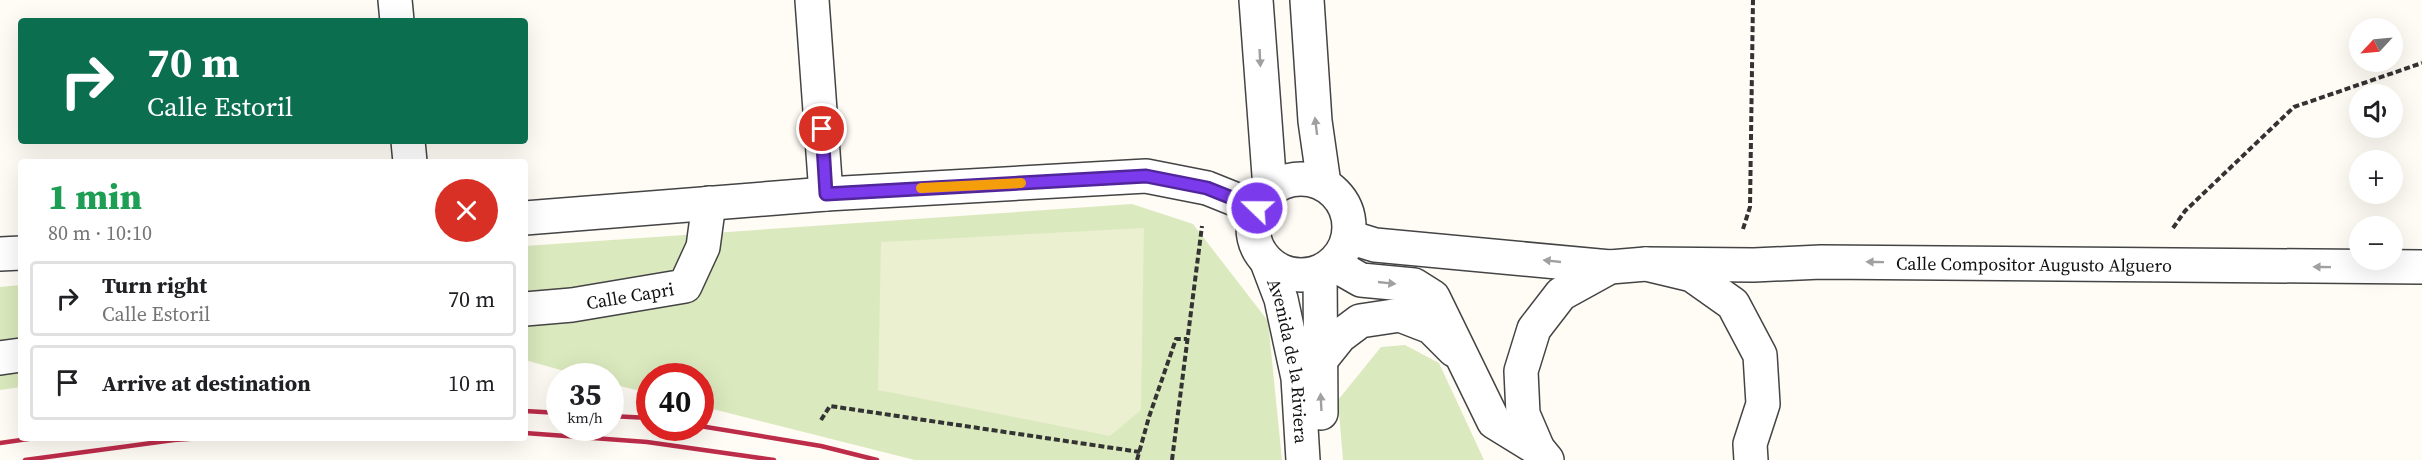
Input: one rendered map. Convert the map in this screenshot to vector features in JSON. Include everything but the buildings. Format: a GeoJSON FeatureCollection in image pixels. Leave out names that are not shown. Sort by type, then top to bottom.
{"type":"FeatureCollection","features":[{"type":"Feature","properties":{"kind":"street"},"geometry":{"type":"LineString","coordinates":[[395,0],[397,18]]}},
{"type":"Feature","properties":{"kind":"street"},"geometry":{"type":"LineString","coordinates":[[812,0],[826,194]]}},
{"type":"Feature","properties":{"kind":"street"},"geometry":{"type":"LineString","coordinates":[[1256,0],[1263,199],[1253,222],[1254,237],[1259,250],[1268,262],[1279,270],[1293,275],[1307,276],[1334,257],[1375,245],[1610,267],[1646,264],[1692,275],[1733,304],[1760,355],[1763,404],[1745,455]]}},
{"type":"Feature","properties":{"kind":"street"},"geometry":{"type":"LineString","coordinates":[[1307,0],[1316,121],[1324,184]]}},
{"type":"Feature","properties":{"kind":"street"},"geometry":{"type":"LineString","coordinates":[[408,144],[410,159]]}},
{"type":"Feature","properties":{"kind":"street"},"geometry":{"type":"LineString","coordinates":[[528,218],[826,194],[1146,176],[1263,199]]}},
{"type":"Feature","properties":{"kind":"street"},"geometry":{"type":"LineString","coordinates":[[1263,199],[1283,182],[1296,178],[1311,179],[1324,184],[1337,194],[1350,221],[1334,257]]}},
{"type":"Feature","properties":{"kind":"street","name":"Calle Capri"},"geometry":{"type":"LineString","coordinates":[[528,309],[572,305],[685,286],[703,247],[709,203]]}},
{"type":"Feature","properties":{"kind":"street"},"geometry":{"type":"LineString","coordinates":[[0,254],[18,253]]}},
{"type":"Feature","properties":{"kind":"street"},"geometry":{"type":"LineString","coordinates":[[1334,257],[1361,280],[1413,285],[1433,297],[1494,422],[1542,455]]}},
{"type":"Feature","properties":{"kind":"street","name":"Avenida de la Riviera"},"geometry":{"type":"LineString","coordinates":[[1324,460],[1320,361],[1334,257]]}},
{"type":"Feature","properties":{"kind":"street","name":"Avenida de la Riviera"},"geometry":{"type":"LineString","coordinates":[[1268,262],[1281,299],[1298,378],[1303,460]]}},
{"type":"Feature","properties":{"kind":"street","name":"Calle Compositor Augusto Alguero"},"geometry":{"type":"LineString","coordinates":[[1646,264],[1833,262],[2422,267]]}},
{"type":"Feature","properties":{"kind":"street"},"geometry":{"type":"LineString","coordinates":[[1542,455],[1523,414],[1521,371],[1534,329],[1561,294],[1610,267]]}},
{"type":"Feature","properties":{"kind":"street"},"geometry":{"type":"LineString","coordinates":[[1320,361],[1340,336],[1360,321],[1401,315],[1431,327],[1464,360]]}},
{"type":"Feature","properties":{"kind":"street"},"geometry":{"type":"LineString","coordinates":[[0,358],[18,355]]}},
{"type":"Feature","properties":{"kind":"path"},"geometry":{"type":"LineString","coordinates":[[1732,264],[1750,207],[1753,0]]}},
{"type":"Feature","properties":{"kind":"path"},"geometry":{"type":"LineString","coordinates":[[2147,265],[2185,211],[2294,107],[2422,63]]}},
{"type":"Feature","properties":{"kind":"path"},"geometry":{"type":"LineString","coordinates":[[1172,460],[1207,188]]}},
{"type":"Feature","properties":{"kind":"path"},"geometry":{"type":"LineString","coordinates":[[1137,460],[1176,339],[1187,339]]}},
{"type":"Feature","properties":{"kind":"path"},"geometry":{"type":"LineString","coordinates":[[821,420],[830,406],[1140,452]]}},
{"type":"Feature","properties":{"kind":"green space"},"geometry":{"type":"Polygon","coordinates":[[[1132,204],[1193,224],[1268,321],[1282,460],[915,460],[714,409],[714,363],[636,363],[636,390],[624,387],[624,363],[546,363],[546,366],[528,361],[528,246],[1132,204]]]}},
{"type":"Feature","properties":{"kind":"green space"},"geometry":{"type":"Polygon","coordinates":[[[1144,228],[1141,410],[1110,436],[878,390],[881,242],[1144,228]]]}},
{"type":"Feature","properties":{"kind":"green space"},"geometry":{"type":"Polygon","coordinates":[[[18,285],[18,387],[0,390],[0,287],[18,285]]]}},
{"type":"Feature","properties":{"kind":"green space"},"geometry":{"type":"Polygon","coordinates":[[[1405,345],[1439,363],[1484,460],[1343,460],[1338,400],[1381,347],[1405,345]]]}},
{"type":"Feature","properties":{"kind":"railway"},"geometry":{"type":"LineString","coordinates":[[528,411],[546,412]]}},
{"type":"Feature","properties":{"kind":"railway"},"geometry":{"type":"LineString","coordinates":[[624,417],[636,417]]}},
{"type":"Feature","properties":{"kind":"railway"},"geometry":{"type":"LineString","coordinates":[[714,428],[821,446],[877,460]]}},
{"type":"Feature","properties":{"kind":"railway"},"geometry":{"type":"LineString","coordinates":[[528,433],[647,442],[774,460]]}},
{"type":"Feature","properties":{"kind":"railway"},"geometry":{"type":"LineString","coordinates":[[0,443],[18,440]]}},
{"type":"Feature","properties":{"kind":"railway"},"geometry":{"type":"LineString","coordinates":[[25,460],[167,441]]}},
{"type":"Feature","properties":{"kind":"slow traffic"},"geometry":{"type":"LineString","coordinates":[[921,188],[1021,183]]}},
{"type":"Feature","properties":{"kind":"route"},"geometry":{"type":"LineString","coordinates":[[822,129],[826,194],[1146,176],[1207,188],[1257,208]]}}]}
